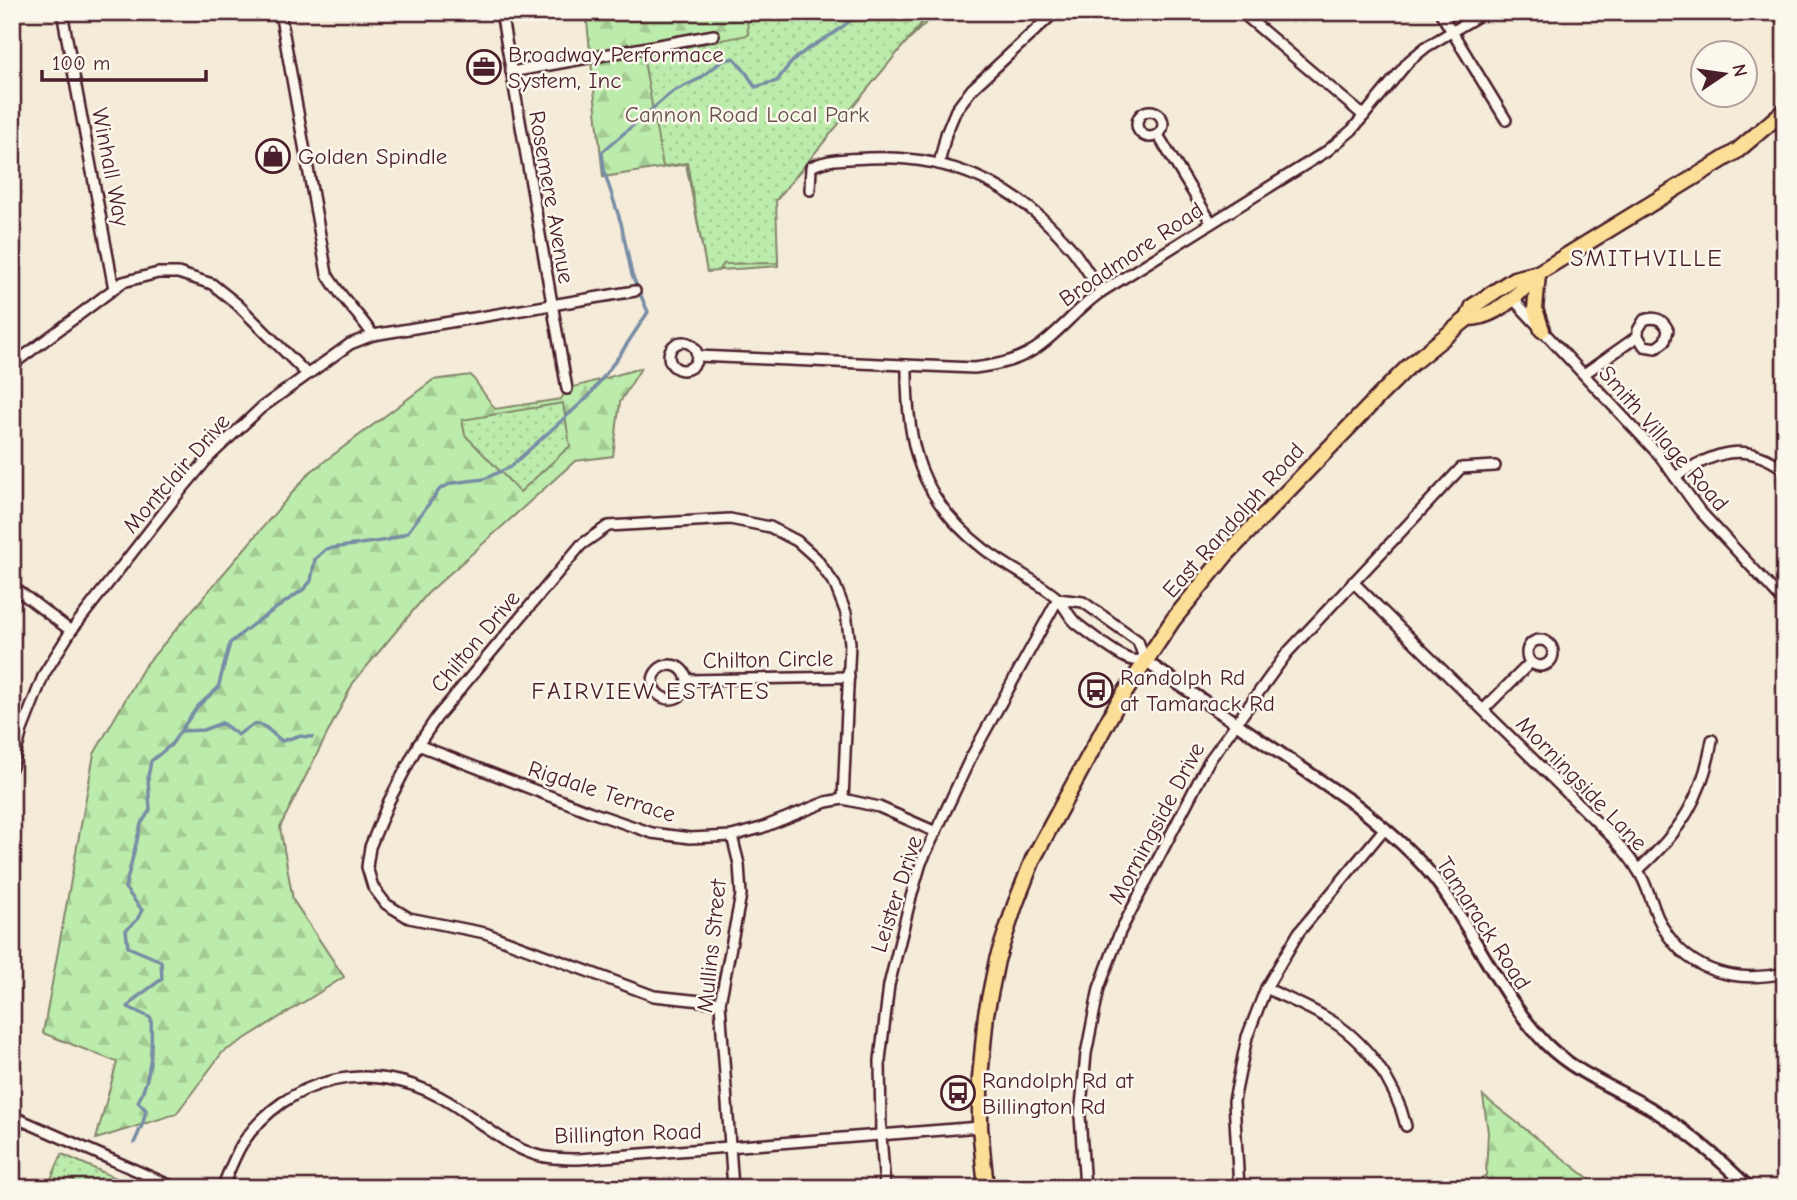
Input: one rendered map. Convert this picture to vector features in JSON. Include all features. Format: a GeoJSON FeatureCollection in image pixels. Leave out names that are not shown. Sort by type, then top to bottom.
{"type":"FeatureCollection","features":[{"type":"Feature","properties":{"kind":"main road","name":"East Randolph Road"},"geometry":{"type":"LineString","coordinates":[[986,1188],[980,1127],[980,1078],[986,1014],[998,960],[1015,905],[1033,859],[1063,800],[1116,706],[1173,620],[1225,556],[1409,366],[1468,318],[1473,306],[1514,279],[1538,273],[1710,169],[1737,151],[1785,110]]}},
{"type":"Feature","properties":{"kind":"main road","name":"East Randolph Road"},"geometry":{"type":"LineString","coordinates":[[1468,318],[1482,318],[1513,299],[1538,273]]}},
{"type":"Feature","properties":{"kind":"main road"},"geometry":{"type":"LineString","coordinates":[[1538,273],[1535,309],[1542,330]]}},
{"type":"Feature","properties":{"kind":"street","name":"Winhall Way"},"geometry":{"type":"LineString","coordinates":[[62,12],[114,289]]}},
{"type":"Feature","properties":{"kind":"street"},"geometry":{"type":"LineString","coordinates":[[280,12],[327,274],[338,294],[363,320],[373,335]]}},
{"type":"Feature","properties":{"kind":"street","name":"Rosemere Avenue"},"geometry":{"type":"LineString","coordinates":[[501,12],[566,389]]}},
{"type":"Feature","properties":{"kind":"street"},"geometry":{"type":"LineString","coordinates":[[939,164],[946,134],[956,110],[972,89],[1055,12]]}},
{"type":"Feature","properties":{"kind":"street"},"geometry":{"type":"LineString","coordinates":[[1241,12],[1364,116]]}},
{"type":"Feature","properties":{"kind":"street"},"geometry":{"type":"LineString","coordinates":[[1440,12],[1506,120]]}},
{"type":"Feature","properties":{"kind":"street","name":"Broadmore Road"},"geometry":{"type":"LineString","coordinates":[[697,356],[974,368],[1014,360],[1041,345],[1084,304],[1101,292],[1327,151],[1352,130],[1409,61],[1426,47],[1485,12]]}},
{"type":"Feature","properties":{"kind":"street"},"geometry":{"type":"LineString","coordinates":[[511,72],[714,35]]}},
{"type":"Feature","properties":{"kind":"street"},"geometry":{"type":"LineString","coordinates":[[1158,135],[1211,222]]}},
{"type":"Feature","properties":{"kind":"street"},"geometry":{"type":"LineString","coordinates":[[810,190],[811,167],[823,161],[885,158],[952,166],[993,184],[1030,207],[1072,248],[1101,292]]}},
{"type":"Feature","properties":{"kind":"street"},"geometry":{"type":"LineString","coordinates":[[12,365],[122,282],[138,276],[178,273],[212,284],[237,304],[307,374]]}},
{"type":"Feature","properties":{"kind":"street","name":"Montclair Drive"},"geometry":{"type":"LineString","coordinates":[[12,767],[22,730],[44,674],[71,631],[210,456],[261,408],[350,344],[373,335],[635,291]]}},
{"type":"Feature","properties":{"kind":"street","name":"Smith Village Road"},"geometry":{"type":"LineString","coordinates":[[1513,299],[1660,456],[1699,510],[1785,603]]}},
{"type":"Feature","properties":{"kind":"street"},"geometry":{"type":"LineString","coordinates":[[1584,374],[1638,336]]}},
{"type":"Feature","properties":{"kind":"street","name":"Tamarack Road"},"geometry":{"type":"LineString","coordinates":[[907,365],[907,403],[918,462],[930,490],[957,526],[985,550],[1058,599],[1074,621],[1128,659],[1145,661],[1356,805],[1385,828],[1420,862],[1442,889],[1514,1006],[1548,1045],[1583,1073],[1650,1109],[1685,1132],[1724,1163],[1749,1188]]}},
{"type":"Feature","properties":{"kind":"street"},"geometry":{"type":"LineString","coordinates":[[1675,477],[1707,457],[1727,453],[1746,453],[1773,461],[1785,470]]}},
{"type":"Feature","properties":{"kind":"street","name":"Morningside Drive"},"geometry":{"type":"LineString","coordinates":[[1085,1188],[1080,1116],[1086,1054],[1099,988],[1120,932],[1209,761],[1287,653],[1461,468],[1495,466]]}},
{"type":"Feature","properties":{"kind":"street","name":"Chilton Drive"},"geometry":{"type":"LineString","coordinates":[[720,1003],[654,996],[485,933],[409,918],[386,904],[373,887],[368,867],[370,847],[389,801],[418,745],[437,717],[581,545],[608,526],[730,519],[770,527],[797,541],[816,558],[835,585],[842,603],[850,643],[843,799]]}},
{"type":"Feature","properties":{"kind":"street","name":"Morningside Lane"},"geometry":{"type":"LineString","coordinates":[[1353,582],[1614,839],[1638,870],[1660,921],[1678,947],[1698,964],[1723,975],[1755,978],[1785,972]]}},
{"type":"Feature","properties":{"kind":"street"},"geometry":{"type":"LineString","coordinates":[[12,586],[71,631]]}},
{"type":"Feature","properties":{"kind":"street","name":"Tamarack Road"},"geometry":{"type":"LineString","coordinates":[[1058,599],[1083,602],[1138,641],[1145,661]]}},
{"type":"Feature","properties":{"kind":"street","name":"Leister Drive"},"geometry":{"type":"LineString","coordinates":[[885,1188],[880,1060],[889,985],[911,897],[921,863],[970,759],[1058,599]]}},
{"type":"Feature","properties":{"kind":"street"},"geometry":{"type":"LineString","coordinates":[[1484,709],[1530,663]]}},
{"type":"Feature","properties":{"kind":"street","name":"Chilton Circle"},"geometry":{"type":"LineString","coordinates":[[688,680],[849,677]]}},
{"type":"Feature","properties":{"kind":"street"},"geometry":{"type":"LineString","coordinates":[[1638,870],[1662,848],[1686,816],[1708,765],[1712,740]]}},
{"type":"Feature","properties":{"kind":"street","name":"Rigdale Terrace"},"geometry":{"type":"LineString","coordinates":[[418,745],[652,833],[690,838],[732,836],[761,828],[826,802],[843,799],[879,807],[936,832]]}},
{"type":"Feature","properties":{"kind":"street"},"geometry":{"type":"LineString","coordinates":[[1239,1188],[1234,1101],[1247,1037],[1266,988],[1299,932],[1385,828]]}},
{"type":"Feature","properties":{"kind":"street","name":"Mullins Street"},"geometry":{"type":"LineString","coordinates":[[732,836],[739,864],[741,895],[720,1003],[733,1188]]}},
{"type":"Feature","properties":{"kind":"street"},"geometry":{"type":"LineString","coordinates":[[1266,988],[1327,1018],[1358,1042],[1373,1059],[1401,1103],[1406,1126]]}},
{"type":"Feature","properties":{"kind":"street","name":"Billington Road"},"geometry":{"type":"LineString","coordinates":[[222,1188],[242,1144],[268,1113],[295,1094],[314,1085],[353,1076],[373,1076],[414,1083],[443,1098],[510,1144],[536,1155],[579,1160],[980,1127]]}},
{"type":"Feature","properties":{"kind":"street"},"geometry":{"type":"LineString","coordinates":[[12,1116],[176,1188]]}},
{"type":"Feature","properties":{"kind":"green space","name":"Cannon Road Local Park"},"geometry":{"type":"Polygon","coordinates":[[[586,12],[937,12],[892,56],[775,202],[778,266],[707,271],[686,164],[603,177],[586,12]]]}},
{"type":"Feature","properties":{"kind":"green space","name":"Cannon Road Local Park"},"geometry":{"type":"Polygon","coordinates":[[[747,12],[931,12],[776,200],[778,263],[724,264],[718,271],[707,272],[687,163],[663,167],[643,55],[748,35],[747,12]]]}},
{"type":"Feature","properties":{"kind":"green space"},"geometry":{"type":"Polygon","coordinates":[[[641,368],[620,402],[613,456],[575,461],[427,594],[353,683],[280,827],[293,900],[344,977],[222,1053],[176,1114],[96,1139],[117,1062],[43,1033],[94,754],[144,667],[309,473],[433,380],[471,375],[495,409],[561,399],[567,389],[641,368]]]}},
{"type":"Feature","properties":{"kind":"green space"},"geometry":{"type":"Polygon","coordinates":[[[563,403],[570,446],[520,492],[465,435],[462,420],[563,403]]]}},
{"type":"Feature","properties":{"kind":"green space"},"geometry":{"type":"Polygon","coordinates":[[[1483,1096],[1601,1188],[1472,1188],[1486,1175],[1488,1132],[1483,1096]]]}},
{"type":"Feature","properties":{"kind":"green space"},"geometry":{"type":"Polygon","coordinates":[[[62,1154],[138,1188],[47,1188],[62,1154]]]}},
{"type":"Feature","properties":{"kind":"waterway"},"geometry":{"type":"LineString","coordinates":[[134,1143],[146,1110],[138,1102],[149,1072],[151,1018],[128,1007],[162,979],[161,961],[128,947],[126,930],[137,920],[142,910],[125,888],[141,824],[150,810],[148,777],[151,761],[171,745],[197,707],[218,688],[230,643],[304,589],[311,581],[315,559],[326,549],[388,540],[407,533],[440,489],[452,483],[484,479],[510,467],[589,396],[619,356],[648,312],[632,275],[621,223],[604,171],[602,152],[672,92],[699,79],[722,61],[734,58],[755,87],[777,81],[801,54],[862,12]]}},
{"type":"Feature","properties":{"kind":"waterway"},"geometry":{"type":"LineString","coordinates":[[181,731],[203,730],[222,723],[238,735],[257,724],[266,727],[282,741],[298,736],[312,737]]}},
{"type":"Feature","properties":{"kind":"place","name":"Broadway Performace System, Inc"},"geometry":{"type":"Point","coordinates":[484,67]}},
{"type":"Feature","properties":{"kind":"place","name":"Golden Spindle"},"geometry":{"type":"Point","coordinates":[273,156]}},
{"type":"Feature","properties":{"kind":"place","name":"Randolph Rd at Tamarack Rd"},"geometry":{"type":"Point","coordinates":[1096,690]}},
{"type":"Feature","properties":{"kind":"place","name":"Randolph Rd at Billington Rd"},"geometry":{"type":"Point","coordinates":[958,1093]}},
{"type":"Feature","properties":{"kind":"district","name":"SMITHVILLE"},"geometry":{"type":"Point","coordinates":[1647,258]}},
{"type":"Feature","properties":{"kind":"district","name":"FAIRVIEW ESTATES"},"geometry":{"type":"Point","coordinates":[651,691]}}]}
